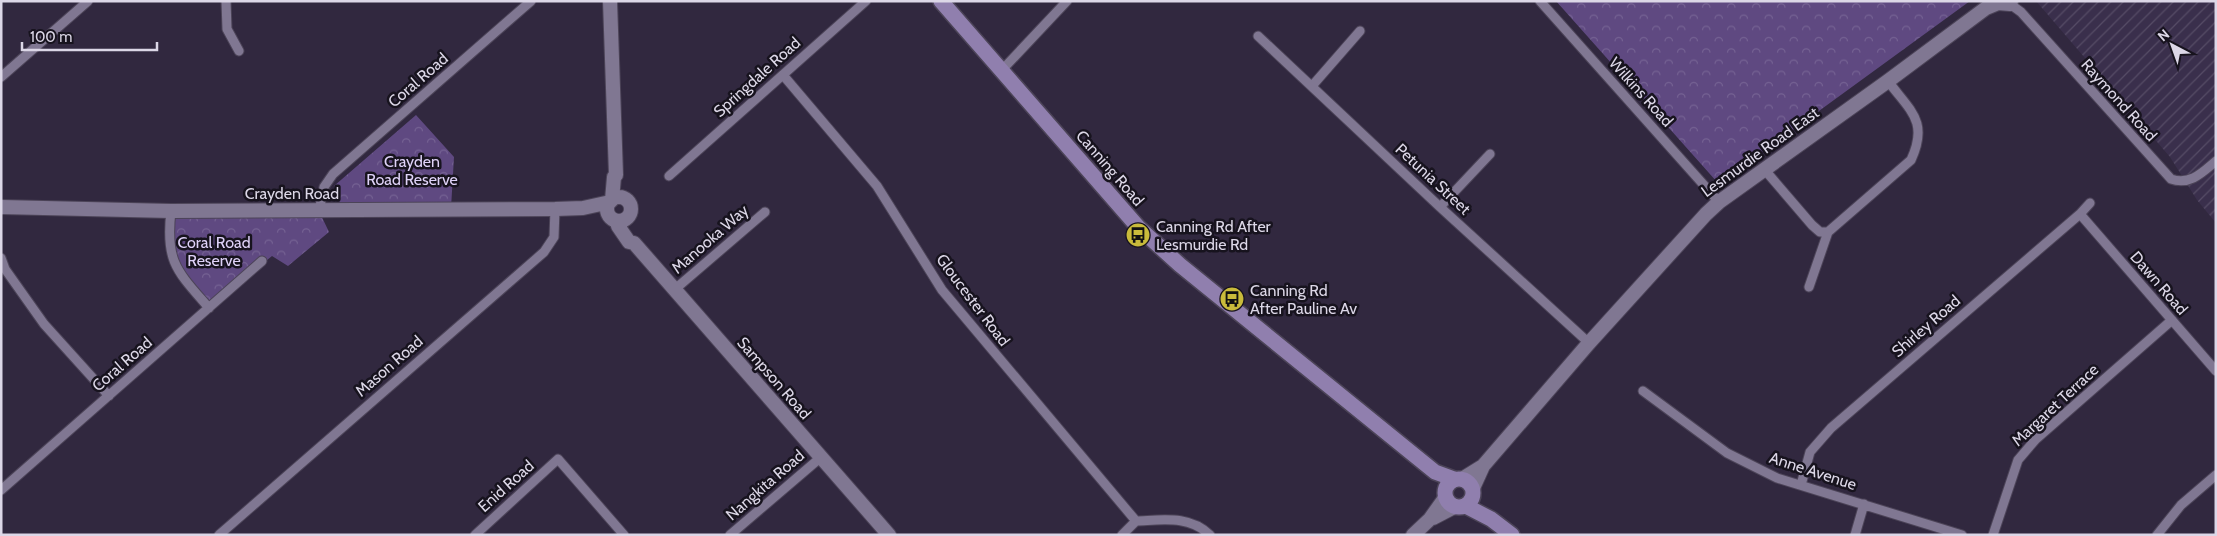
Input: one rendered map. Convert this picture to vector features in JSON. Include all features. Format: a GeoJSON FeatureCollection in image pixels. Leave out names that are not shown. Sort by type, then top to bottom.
{"type":"FeatureCollection","features":[{"type":"Feature","properties":{"kind":"main road","name":"Canning Road"},"geometry":{"type":"LineString","coordinates":[[941,1],[1138,227],[1166,253],[1459,492]]}},
{"type":"Feature","properties":{"kind":"main road"},"geometry":{"type":"LineString","coordinates":[[1459,492],[1512,535]]}},
{"type":"Feature","properties":{"kind":"street"},"geometry":{"type":"LineString","coordinates":[[1,77],[88,1]]}},
{"type":"Feature","properties":{"kind":"street"},"geometry":{"type":"LineString","coordinates":[[226,1],[226,28],[239,51]]}},
{"type":"Feature","properties":{"kind":"street","name":"Coral Road"},"geometry":{"type":"LineString","coordinates":[[319,211],[324,187],[333,174],[531,1]]}},
{"type":"Feature","properties":{"kind":"street"},"geometry":{"type":"LineString","coordinates":[[610,1],[616,200],[608,210],[618,218],[630,206],[616,200]]}},
{"type":"Feature","properties":{"kind":"street","name":"Springdale Road"},"geometry":{"type":"LineString","coordinates":[[669,176],[866,1]]}},
{"type":"Feature","properties":{"kind":"street"},"geometry":{"type":"LineString","coordinates":[[1002,70],[1068,1]]}},
{"type":"Feature","properties":{"kind":"street","name":"Wilkins Road"},"geometry":{"type":"LineString","coordinates":[[1540,1],[1718,202]]}},
{"type":"Feature","properties":{"kind":"street","name":"Lesmurdie Road East"},"geometry":{"type":"LineString","coordinates":[[1412,535],[1459,492],[1483,466],[1590,342],[1718,202],[1888,81],[1986,8],[1998,3],[2010,2]]}},
{"type":"Feature","properties":{"kind":"street","name":"Raymond Road"},"geometry":{"type":"LineString","coordinates":[[2010,2],[2171,179],[2183,181],[2192,179],[2216,161]]}},
{"type":"Feature","properties":{"kind":"street"},"geometry":{"type":"LineString","coordinates":[[1312,86],[1360,31]]}},
{"type":"Feature","properties":{"kind":"street","name":"Petunia Street"},"geometry":{"type":"LineString","coordinates":[[1258,36],[1440,207],[1590,342]]}},
{"type":"Feature","properties":{"kind":"street","name":"Gloucester Road"},"geometry":{"type":"LineString","coordinates":[[783,74],[877,186],[942,290],[1136,521]]}},
{"type":"Feature","properties":{"kind":"street"},"geometry":{"type":"LineString","coordinates":[[1809,287],[1828,232],[1911,160],[1916,149],[1919,125],[1914,114],[1888,81]]}},
{"type":"Feature","properties":{"kind":"street"},"geometry":{"type":"LineString","coordinates":[[1440,207],[1490,154]]}},
{"type":"Feature","properties":{"kind":"street"},"geometry":{"type":"LineString","coordinates":[[1764,169],[1812,225],[1820,232],[1828,232]]}},
{"type":"Feature","properties":{"kind":"street","name":"Crayden Road"},"geometry":{"type":"LineString","coordinates":[[1,207],[171,211],[555,209],[584,208],[616,200]]}},
{"type":"Feature","properties":{"kind":"street","name":"Shirley Road"},"geometry":{"type":"LineString","coordinates":[[1801,485],[1810,452],[1831,428],[2080,214],[2090,203]]}},
{"type":"Feature","properties":{"kind":"street","name":"Crayden Road"},"geometry":{"type":"LineString","coordinates":[[584,208],[586,211],[618,218]]}},
{"type":"Feature","properties":{"kind":"street","name":"Mason Road"},"geometry":{"type":"LineString","coordinates":[[219,535],[544,252],[554,237],[555,209]]}},
{"type":"Feature","properties":{"kind":"street"},"geometry":{"type":"LineString","coordinates":[[171,211],[168,236],[171,256],[179,273],[209,308]]}},
{"type":"Feature","properties":{"kind":"street","name":"Manooka Way"},"geometry":{"type":"LineString","coordinates":[[674,290],[764,212]]}},
{"type":"Feature","properties":{"kind":"street","name":"Dawn Road"},"geometry":{"type":"LineString","coordinates":[[2080,214],[2216,371]]}},
{"type":"Feature","properties":{"kind":"street","name":"Sampson Road"},"geometry":{"type":"LineString","coordinates":[[618,218],[618,226],[630,242],[634,243],[889,535]]}},
{"type":"Feature","properties":{"kind":"street"},"geometry":{"type":"LineString","coordinates":[[1,258],[4,269],[44,324],[109,396]]}},
{"type":"Feature","properties":{"kind":"street","name":"Coral Road"},"geometry":{"type":"LineString","coordinates":[[1,490],[262,261]]}},
{"type":"Feature","properties":{"kind":"street","name":"Margaret Terrace"},"geometry":{"type":"LineString","coordinates":[[1993,535],[2018,460],[2036,438],[2172,320]]}},
{"type":"Feature","properties":{"kind":"street","name":"Anne Avenue"},"geometry":{"type":"LineString","coordinates":[[1643,391],[1728,453],[1777,478],[1962,535]]}},
{"type":"Feature","properties":{"kind":"street","name":"Nangkita Road"},"geometry":{"type":"LineString","coordinates":[[730,535],[820,458]]}},
{"type":"Feature","properties":{"kind":"street","name":"Enid Road"},"geometry":{"type":"LineString","coordinates":[[475,535],[558,459],[624,535]]}},
{"type":"Feature","properties":{"kind":"street"},"geometry":{"type":"LineString","coordinates":[[2157,535],[2181,506],[2216,475]]}},
{"type":"Feature","properties":{"kind":"street"},"geometry":{"type":"LineString","coordinates":[[1855,535],[1864,504]]}},
{"type":"Feature","properties":{"kind":"street"},"geometry":{"type":"LineString","coordinates":[[1122,535],[1136,521],[1180,519],[1200,526],[1210,535]]}},
{"type":"Feature","properties":{"kind":"shaded area"},"geometry":{"type":"Polygon","coordinates":[[[2036,1],[2216,1],[2216,223],[2197,200],[2170,157],[2036,1]]]}},
{"type":"Feature","properties":{"kind":"green space"},"geometry":{"type":"Polygon","coordinates":[[[1556,1],[1970,1],[1757,156],[1717,182],[1556,1]]]}},
{"type":"Feature","properties":{"kind":"green space","name":"Crayden Road Reserve"},"geometry":{"type":"Polygon","coordinates":[[[416,115],[454,157],[451,208],[343,211],[334,186],[416,115]]]}},
{"type":"Feature","properties":{"kind":"green space","name":"Coral Road Reserve"},"geometry":{"type":"Polygon","coordinates":[[[171,211],[319,211],[329,232],[288,266],[272,256],[209,308],[171,256],[171,211]]]}},
{"type":"Feature","properties":{"kind":"place","name":"Canning Rd After Lesmurdie Rd"},"geometry":{"type":"Point","coordinates":[1138,235]}},
{"type":"Feature","properties":{"kind":"place","name":"Canning Rd After Pauline Av"},"geometry":{"type":"Point","coordinates":[1232,299]}}]}
